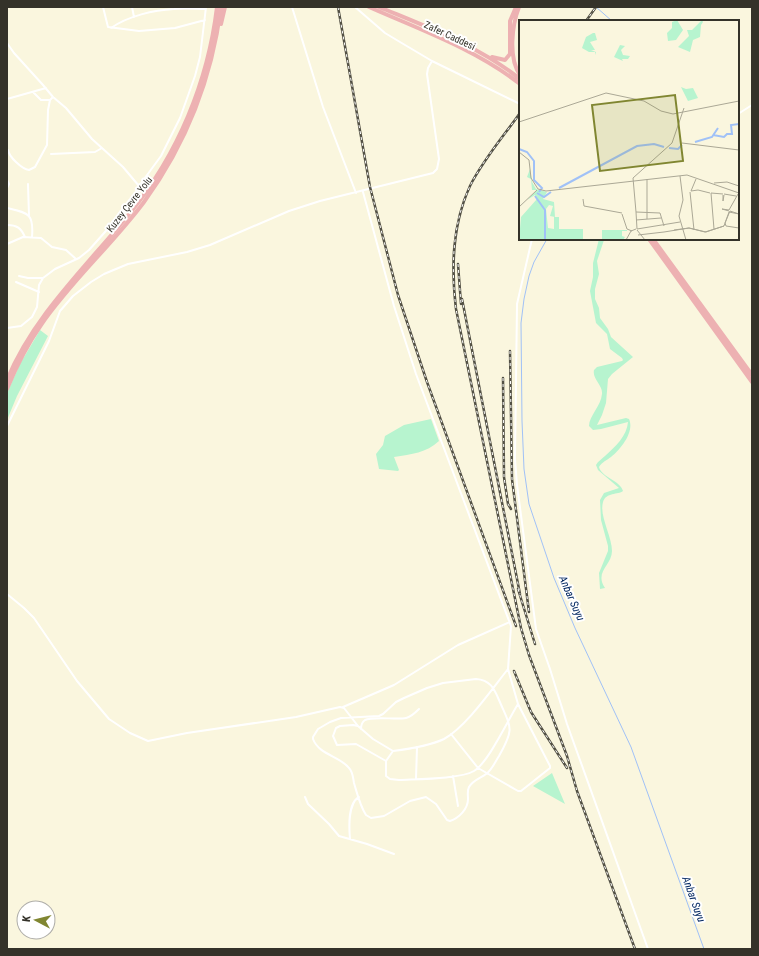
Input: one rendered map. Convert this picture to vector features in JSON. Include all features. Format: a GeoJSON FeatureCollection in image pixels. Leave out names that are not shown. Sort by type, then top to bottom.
{"type":"FeatureCollection","features":[{"type":"Feature","properties":{"kind":"highway","name":"Kuzey Çevre Yolu"},"geometry":{"type":"LineString","coordinates":[[7,380],[25,344],[45,314],[59,295],[130,213],[159,172],[174,147],[191,112],[205,70],[211,45],[216,7]]}},
{"type":"Feature","properties":{"kind":"highway","name":"Kuzey Çevre Yolu"},"geometry":{"type":"LineString","coordinates":[[7,389],[20,360],[41,325],[62,297],[134,214],[162,176],[188,126],[202,92],[215,47],[221,7]]}},
{"type":"Feature","properties":{"kind":"highway"},"geometry":{"type":"LineString","coordinates":[[209,70],[225,7]]}},
{"type":"Feature","properties":{"kind":"highway","name":"Zafer Caddesi"},"geometry":{"type":"LineString","coordinates":[[369,7],[489,62],[519,83]]}},
{"type":"Feature","properties":{"kind":"highway","name":"Zafer Caddesi"},"geometry":{"type":"LineString","coordinates":[[379,7],[472,49],[491,59],[519,78]]}},
{"type":"Feature","properties":{"kind":"highway"},"geometry":{"type":"LineString","coordinates":[[472,49],[497,59],[505,60],[510,54],[510,21],[516,7]]}},
{"type":"Feature","properties":{"kind":"highway"},"geometry":{"type":"LineString","coordinates":[[519,7],[514,20],[513,30],[514,62],[519,73]]}},
{"type":"Feature","properties":{"kind":"highway"},"geometry":{"type":"LineString","coordinates":[[650,240],[752,382]]}},
{"type":"Feature","properties":{"kind":"highway"},"geometry":{"type":"LineString","coordinates":[[654,240],[752,375]]}},
{"type":"Feature","properties":{"kind":"street"},"geometry":{"type":"LineString","coordinates":[[102,7],[108,27],[111,28],[135,31],[158,30],[183,26],[205,20]]}},
{"type":"Feature","properties":{"kind":"street"},"geometry":{"type":"LineString","coordinates":[[132,7],[134,17]]}},
{"type":"Feature","properties":{"kind":"street"},"geometry":{"type":"LineString","coordinates":[[292,7],[323,107],[356,193]]}},
{"type":"Feature","properties":{"kind":"street"},"geometry":{"type":"LineString","coordinates":[[355,7],[385,33],[432,61],[519,104]]}},
{"type":"Feature","properties":{"kind":"street"},"geometry":{"type":"LineString","coordinates":[[7,328],[20,326],[32,318],[37,309],[39,285],[43,278],[58,267],[76,259],[89,250],[126,209],[139,186],[165,148],[184,111],[199,64],[206,8],[168,9],[122,21],[111,28]]}},
{"type":"Feature","properties":{"kind":"street"},"geometry":{"type":"LineString","coordinates":[[7,43],[53,97],[70,112],[88,135],[122,167],[139,186]]}},
{"type":"Feature","properties":{"kind":"street"},"geometry":{"type":"LineString","coordinates":[[7,426],[49,341],[60,311],[73,296],[104,274],[128,264],[187,252],[210,245],[289,211],[320,201],[430,175],[437,169],[439,160],[427,74],[428,68],[432,61]]}},
{"type":"Feature","properties":{"kind":"street"},"geometry":{"type":"LineString","coordinates":[[7,99],[46,88]]}},
{"type":"Feature","properties":{"kind":"street"},"geometry":{"type":"LineString","coordinates":[[32,92],[41,100],[50,100]]}},
{"type":"Feature","properties":{"kind":"street"},"geometry":{"type":"LineString","coordinates":[[8,150],[10,157],[24,169],[29,170],[34,168],[46,150],[48,142],[48,110],[50,100],[53,97]]}},
{"type":"Feature","properties":{"kind":"street"},"geometry":{"type":"LineString","coordinates":[[739,113],[752,105]]}},
{"type":"Feature","properties":{"kind":"street"},"geometry":{"type":"LineString","coordinates":[[51,154],[95,152],[102,148]]}},
{"type":"Feature","properties":{"kind":"street"},"geometry":{"type":"LineString","coordinates":[[7,180],[9,184],[7,188]]}},
{"type":"Feature","properties":{"kind":"street"},"geometry":{"type":"LineString","coordinates":[[28,184],[29,216],[32,224],[32,237]]}},
{"type":"Feature","properties":{"kind":"street"},"geometry":{"type":"LineString","coordinates":[[363,192],[394,306],[416,374],[510,622],[512,634],[508,669],[518,704],[550,768],[520,792],[478,768],[451,734]]}},
{"type":"Feature","properties":{"kind":"street"},"geometry":{"type":"LineString","coordinates":[[7,208],[26,213],[29,216]]}},
{"type":"Feature","properties":{"kind":"street"},"geometry":{"type":"LineString","coordinates":[[7,226],[20,228],[25,237]]}},
{"type":"Feature","properties":{"kind":"street"},"geometry":{"type":"LineString","coordinates":[[7,244],[25,237],[41,238],[52,247],[65,249],[76,259]]}},
{"type":"Feature","properties":{"kind":"street"},"geometry":{"type":"LineString","coordinates":[[532,240],[517,304],[515,459],[517,485],[536,629],[567,724],[648,949]]}},
{"type":"Feature","properties":{"kind":"street"},"geometry":{"type":"LineString","coordinates":[[19,276],[28,278],[43,278]]}},
{"type":"Feature","properties":{"kind":"street"},"geometry":{"type":"LineString","coordinates":[[16,282],[39,292]]}},
{"type":"Feature","properties":{"kind":"street"},"geometry":{"type":"LineString","coordinates":[[7,594],[34,618],[77,681],[109,719],[130,733],[148,741],[187,733],[296,717],[343,708],[400,682],[458,645],[510,622]]}},
{"type":"Feature","properties":{"kind":"street"},"geometry":{"type":"LineString","coordinates":[[343,708],[361,729],[373,739],[393,751],[433,743],[451,734],[463,724],[508,669]]}},
{"type":"Feature","properties":{"kind":"street"},"geometry":{"type":"LineString","coordinates":[[482,680],[491,684],[508,720],[510,736],[487,774],[471,784],[468,790],[466,808],[460,815],[451,821],[447,820],[436,804],[426,797],[410,801],[384,816],[371,818],[364,812],[353,776],[349,768],[322,750],[313,739],[315,733],[324,725],[341,718],[350,717],[383,714],[396,702],[444,682],[482,680]]}},
{"type":"Feature","properties":{"kind":"street"},"geometry":{"type":"LineString","coordinates":[[393,751],[386,761],[385,772],[386,776],[390,779],[416,780],[470,773],[478,768],[489,754],[518,704]]}},
{"type":"Feature","properties":{"kind":"street"},"geometry":{"type":"LineString","coordinates":[[361,729],[363,722],[366,720],[387,718],[405,719],[419,710]]}},
{"type":"Feature","properties":{"kind":"street"},"geometry":{"type":"LineString","coordinates":[[358,726],[338,726],[334,733],[336,744],[340,746],[350,743],[356,744],[386,761]]}},
{"type":"Feature","properties":{"kind":"street"},"geometry":{"type":"LineString","coordinates":[[416,747],[416,780]]}},
{"type":"Feature","properties":{"kind":"street"},"geometry":{"type":"LineString","coordinates":[[453,776],[458,806]]}},
{"type":"Feature","properties":{"kind":"street"},"geometry":{"type":"LineString","coordinates":[[305,797],[308,804],[339,836],[394,854]]}},
{"type":"Feature","properties":{"kind":"street"},"geometry":{"type":"LineString","coordinates":[[350,839],[351,813],[354,802],[359,797]]}},
{"type":"Feature","properties":{"kind":"green space"},"geometry":{"type":"Polygon","coordinates":[[[599,240],[604,240],[597,261],[599,274],[595,289],[595,299],[599,308],[600,318],[608,329],[611,337],[633,357],[608,379],[606,403],[597,425],[626,418],[629,419],[630,424],[630,429],[626,440],[615,454],[603,462],[599,467],[604,474],[621,487],[623,491],[609,495],[603,502],[602,508],[604,520],[612,551],[601,577],[605,588],[600,589],[599,573],[608,551],[608,546],[601,520],[600,500],[604,493],[619,488],[598,470],[596,465],[623,437],[628,422],[593,430],[589,426],[591,418],[600,403],[602,394],[594,370],[597,367],[623,360],[610,349],[607,334],[596,323],[590,291],[593,277],[593,263],[599,240]]]}},
{"type":"Feature","properties":{"kind":"green space"},"geometry":{"type":"Polygon","coordinates":[[[40,330],[48,336],[17,396],[7,420],[7,393],[20,364],[40,330]]]}},
{"type":"Feature","properties":{"kind":"green space"},"geometry":{"type":"Polygon","coordinates":[[[431,419],[439,441],[424,451],[394,457],[399,470],[398,471],[379,469],[376,454],[383,445],[385,436],[404,425],[431,419]]]}},
{"type":"Feature","properties":{"kind":"green space"},"geometry":{"type":"Polygon","coordinates":[[[552,773],[565,804],[533,786],[552,773]]]}},
{"type":"Feature","properties":{"kind":"waterway"},"geometry":{"type":"LineString","coordinates":[[596,7],[611,20]]}},
{"type":"Feature","properties":{"kind":"waterway","name":"Anbar Suyu"},"geometry":{"type":"LineString","coordinates":[[546,240],[534,262],[529,276],[521,323],[524,469],[529,504],[554,578],[575,628],[631,747],[704,949]]}},
{"type":"Feature","properties":{"kind":"railway"},"geometry":{"type":"LineString","coordinates":[[338,7],[370,187],[398,295],[427,382],[516,626]]}},
{"type":"Feature","properties":{"kind":"railway"},"geometry":{"type":"LineString","coordinates":[[587,20],[596,7]]}},
{"type":"Feature","properties":{"kind":"railway"},"geometry":{"type":"LineString","coordinates":[[519,114],[481,167],[470,186],[464,201],[456,231],[454,246],[453,262],[456,309],[521,628],[529,655],[567,756],[577,791],[635,949]]}},
{"type":"Feature","properties":{"kind":"railway"},"geometry":{"type":"LineString","coordinates":[[458,264],[461,304]]}},
{"type":"Feature","properties":{"kind":"railway"},"geometry":{"type":"LineString","coordinates":[[462,299],[520,594]]}},
{"type":"Feature","properties":{"kind":"railway"},"geometry":{"type":"LineString","coordinates":[[510,351],[512,479],[529,612]]}},
{"type":"Feature","properties":{"kind":"railway"},"geometry":{"type":"LineString","coordinates":[[503,378],[504,477],[508,504],[511,509]]}},
{"type":"Feature","properties":{"kind":"railway"},"geometry":{"type":"LineString","coordinates":[[518,589],[535,644]]}},
{"type":"Feature","properties":{"kind":"railway"},"geometry":{"type":"LineString","coordinates":[[514,671],[531,712],[567,768]]}}]}
